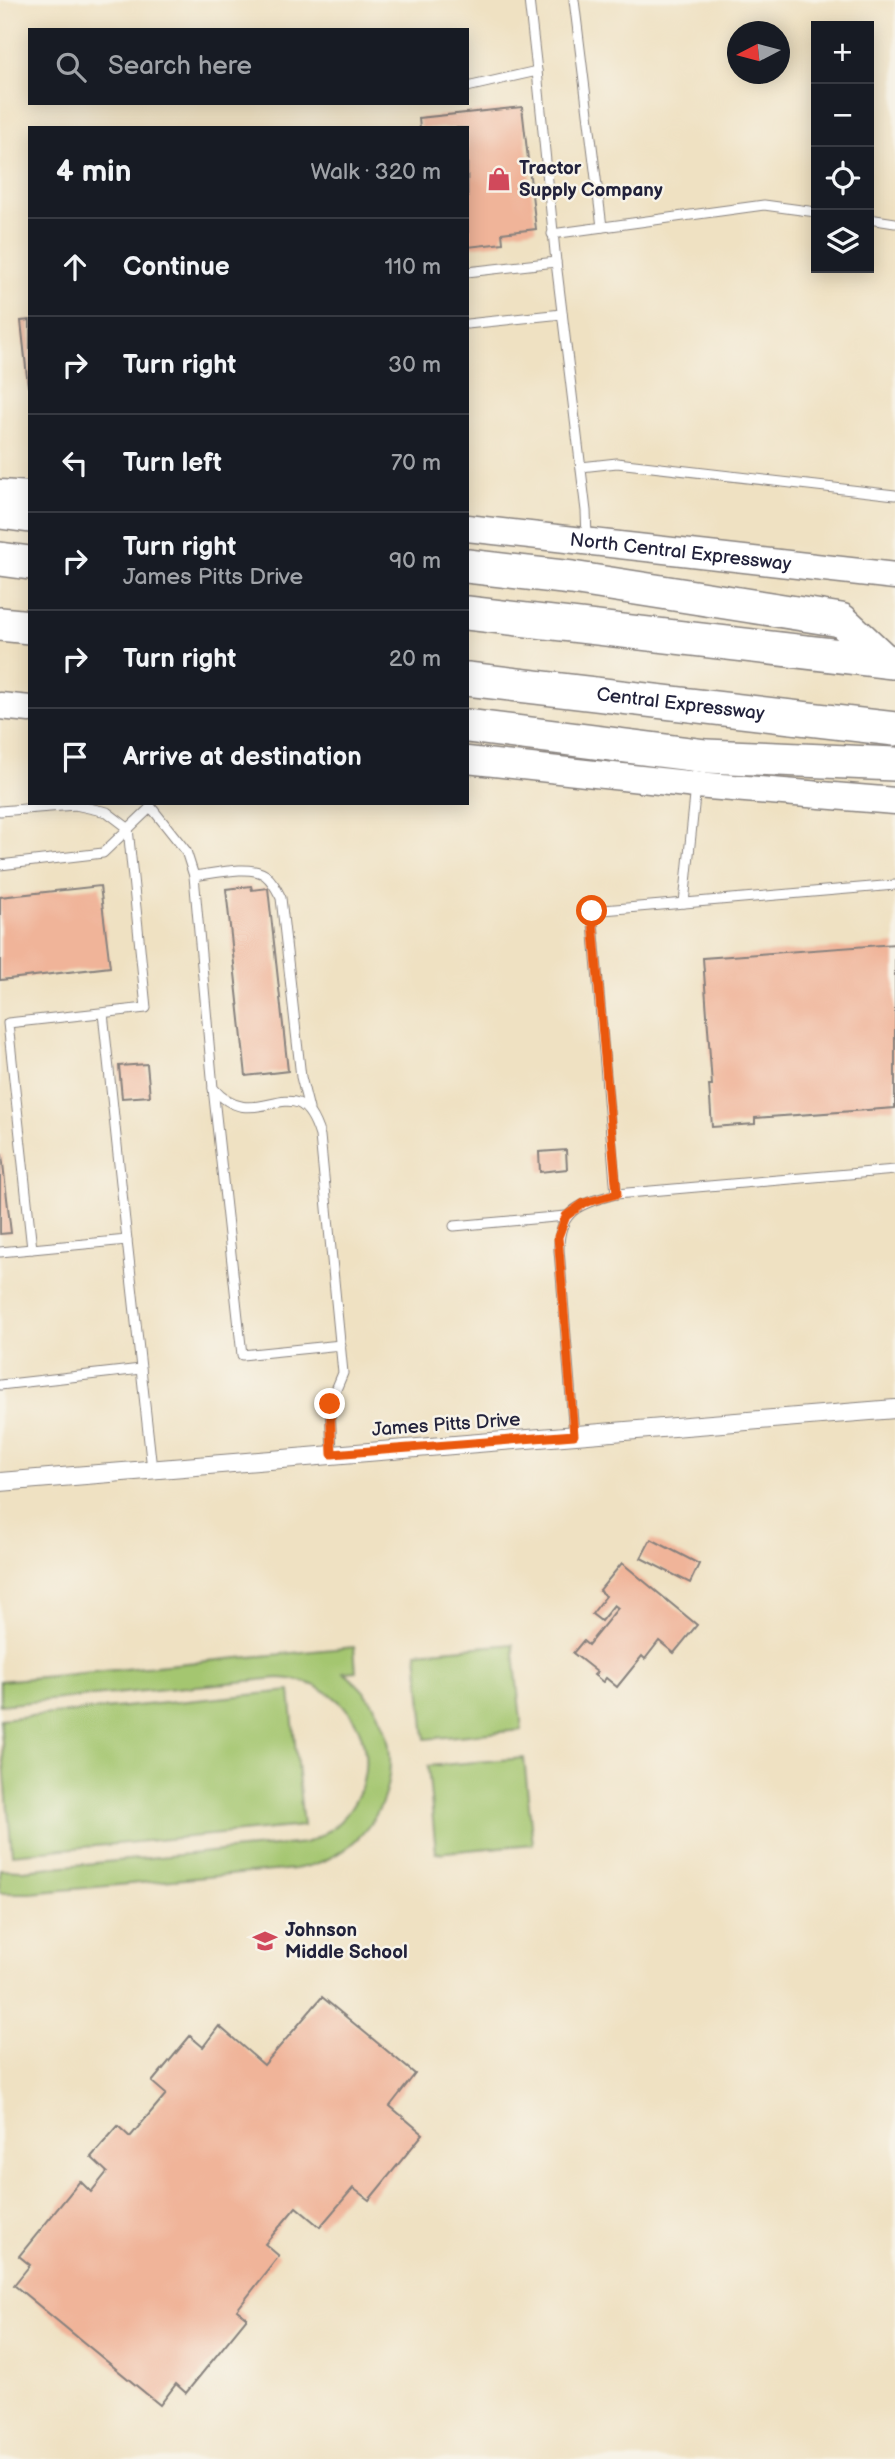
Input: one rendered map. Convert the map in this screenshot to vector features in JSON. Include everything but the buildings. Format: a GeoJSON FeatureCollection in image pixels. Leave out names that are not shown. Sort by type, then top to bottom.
{"type":"FeatureCollection","features":[{"type":"Feature","properties":{"kind":"highway"},"geometry":{"type":"LineString","coordinates":[[0,512],[28,516]]}},
{"type":"Feature","properties":{"kind":"highway"},"geometry":{"type":"LineString","coordinates":[[0,559],[28,563]]}},
{"type":"Feature","properties":{"kind":"highway"},"geometry":{"type":"LineString","coordinates":[[469,566],[572,578],[841,620],[890,661]]}},
{"type":"Feature","properties":{"kind":"highway"},"geometry":{"type":"LineString","coordinates":[[469,613],[890,661]]}},
{"type":"Feature","properties":{"kind":"highway"},"geometry":{"type":"LineString","coordinates":[[0,624],[28,627]]}},
{"type":"Feature","properties":{"kind":"highway","name":"Central Expressway"},"geometry":{"type":"LineString","coordinates":[[469,679],[895,729]]}},
{"type":"Feature","properties":{"kind":"highway"},"geometry":{"type":"LineString","coordinates":[[469,726],[706,756],[895,764]]}},
{"type":"Feature","properties":{"kind":"main road"},"geometry":{"type":"LineString","coordinates":[[0,493],[28,495]]}},
{"type":"Feature","properties":{"kind":"main road","name":"North Central Expressway"},"geometry":{"type":"LineString","coordinates":[[469,528],[895,576]]}},
{"type":"Feature","properties":{"kind":"main road"},"geometry":{"type":"LineString","coordinates":[[0,706],[28,709]]}},
{"type":"Feature","properties":{"kind":"main road"},"geometry":{"type":"LineString","coordinates":[[469,760],[696,785],[895,802]]}},
{"type":"Feature","properties":{"kind":"street","name":"James Pitts Drive"},"geometry":{"type":"LineString","coordinates":[[0,1482],[895,1409]]}},
{"type":"Feature","properties":{"kind":"lane"},"geometry":{"type":"LineString","coordinates":[[529,0],[552,234],[586,511],[587,541]]}},
{"type":"Feature","properties":{"kind":"lane"},"geometry":{"type":"LineString","coordinates":[[575,0],[602,227]]}},
{"type":"Feature","properties":{"kind":"lane"},"geometry":{"type":"LineString","coordinates":[[469,87],[537,71]]}},
{"type":"Feature","properties":{"kind":"lane"},"geometry":{"type":"LineString","coordinates":[[552,234],[764,205],[811,211]]}},
{"type":"Feature","properties":{"kind":"lane"},"geometry":{"type":"LineString","coordinates":[[874,220],[895,223]]}},
{"type":"Feature","properties":{"kind":"lane"},"geometry":{"type":"LineString","coordinates":[[469,272],[556,262]]}},
{"type":"Feature","properties":{"kind":"lane"},"geometry":{"type":"LineString","coordinates":[[469,324],[562,314]]}},
{"type":"Feature","properties":{"kind":"lane"},"geometry":{"type":"LineString","coordinates":[[581,467],[617,463],[895,495]]}},
{"type":"Feature","properties":{"kind":"lane"},"geometry":{"type":"LineString","coordinates":[[684,903],[696,785]]}},
{"type":"Feature","properties":{"kind":"lane"},"geometry":{"type":"LineString","coordinates":[[0,811],[64,805]]}},
{"type":"Feature","properties":{"kind":"lane"},"geometry":{"type":"LineString","coordinates":[[32,1249],[8,1023],[146,1008],[128,828],[107,812],[79,805]]}},
{"type":"Feature","properties":{"kind":"lane"},"geometry":{"type":"LineString","coordinates":[[0,866],[103,853],[151,805],[186,851],[194,876],[213,1088],[242,1355],[341,1345]]}},
{"type":"Feature","properties":{"kind":"lane"},"geometry":{"type":"LineString","coordinates":[[194,876],[249,870],[264,873],[281,898],[301,1077],[309,1111],[320,1136],[341,1345],[343,1373],[330,1404],[332,1454]]}},
{"type":"Feature","properties":{"kind":"lane"},"geometry":{"type":"LineString","coordinates":[[617,1194],[592,911],[895,885]]}},
{"type":"Feature","properties":{"kind":"lane"},"geometry":{"type":"LineString","coordinates":[[103,1013],[152,1469]]}},
{"type":"Feature","properties":{"kind":"lane"},"geometry":{"type":"LineString","coordinates":[[213,1088],[232,1104],[245,1107],[293,1100],[309,1111]]}},
{"type":"Feature","properties":{"kind":"lane"},"geometry":{"type":"LineString","coordinates":[[454,1226],[566,1216],[584,1203],[617,1194],[895,1170]]}},
{"type":"Feature","properties":{"kind":"lane"},"geometry":{"type":"LineString","coordinates":[[566,1216],[558,1237],[574,1435]]}},
{"type":"Feature","properties":{"kind":"lane"},"geometry":{"type":"LineString","coordinates":[[0,1252],[127,1240]]}},
{"type":"Feature","properties":{"kind":"lane"},"geometry":{"type":"LineString","coordinates":[[0,1385],[141,1369]]}},
{"type":"Feature","properties":{"kind":"green space"},"geometry":{"type":"Polygon","coordinates":[[[513,1644],[522,1730],[425,1739],[417,1652],[513,1644]]]}},
{"type":"Feature","properties":{"kind":"green space"},"geometry":{"type":"Polygon","coordinates":[[[354,1647],[356,1671],[343,1672],[369,1697],[384,1726],[390,1757],[387,1787],[375,1816],[356,1840],[329,1858],[295,1869],[30,1893],[0,1893],[0,1869],[22,1870],[305,1843],[335,1826],[354,1803],[364,1776],[364,1749],[356,1723],[338,1701],[313,1685],[279,1678],[0,1705],[0,1681],[354,1647]]]}},
{"type":"Feature","properties":{"kind":"green space"},"geometry":{"type":"Polygon","coordinates":[[[290,1691],[303,1826],[12,1854],[0,1719],[290,1691]]]}},
{"type":"Feature","properties":{"kind":"green space"},"geometry":{"type":"Polygon","coordinates":[[[524,1758],[533,1844],[436,1853],[428,1766],[524,1758]]]}},
{"type":"Feature","properties":{"kind":"place","name":"Tractor Supply Company"},"geometry":{"type":"Point","coordinates":[499,179]}},
{"type":"Feature","properties":{"kind":"place","name":"Johnson Middle School"},"geometry":{"type":"Point","coordinates":[265,1941]}},
{"type":"Feature","properties":{"kind":"route"},"geometry":{"type":"LineString","coordinates":[[330,1404],[332,1454],[574,1435],[558,1237],[566,1216],[584,1203],[617,1194],[592,911]]}}]}
